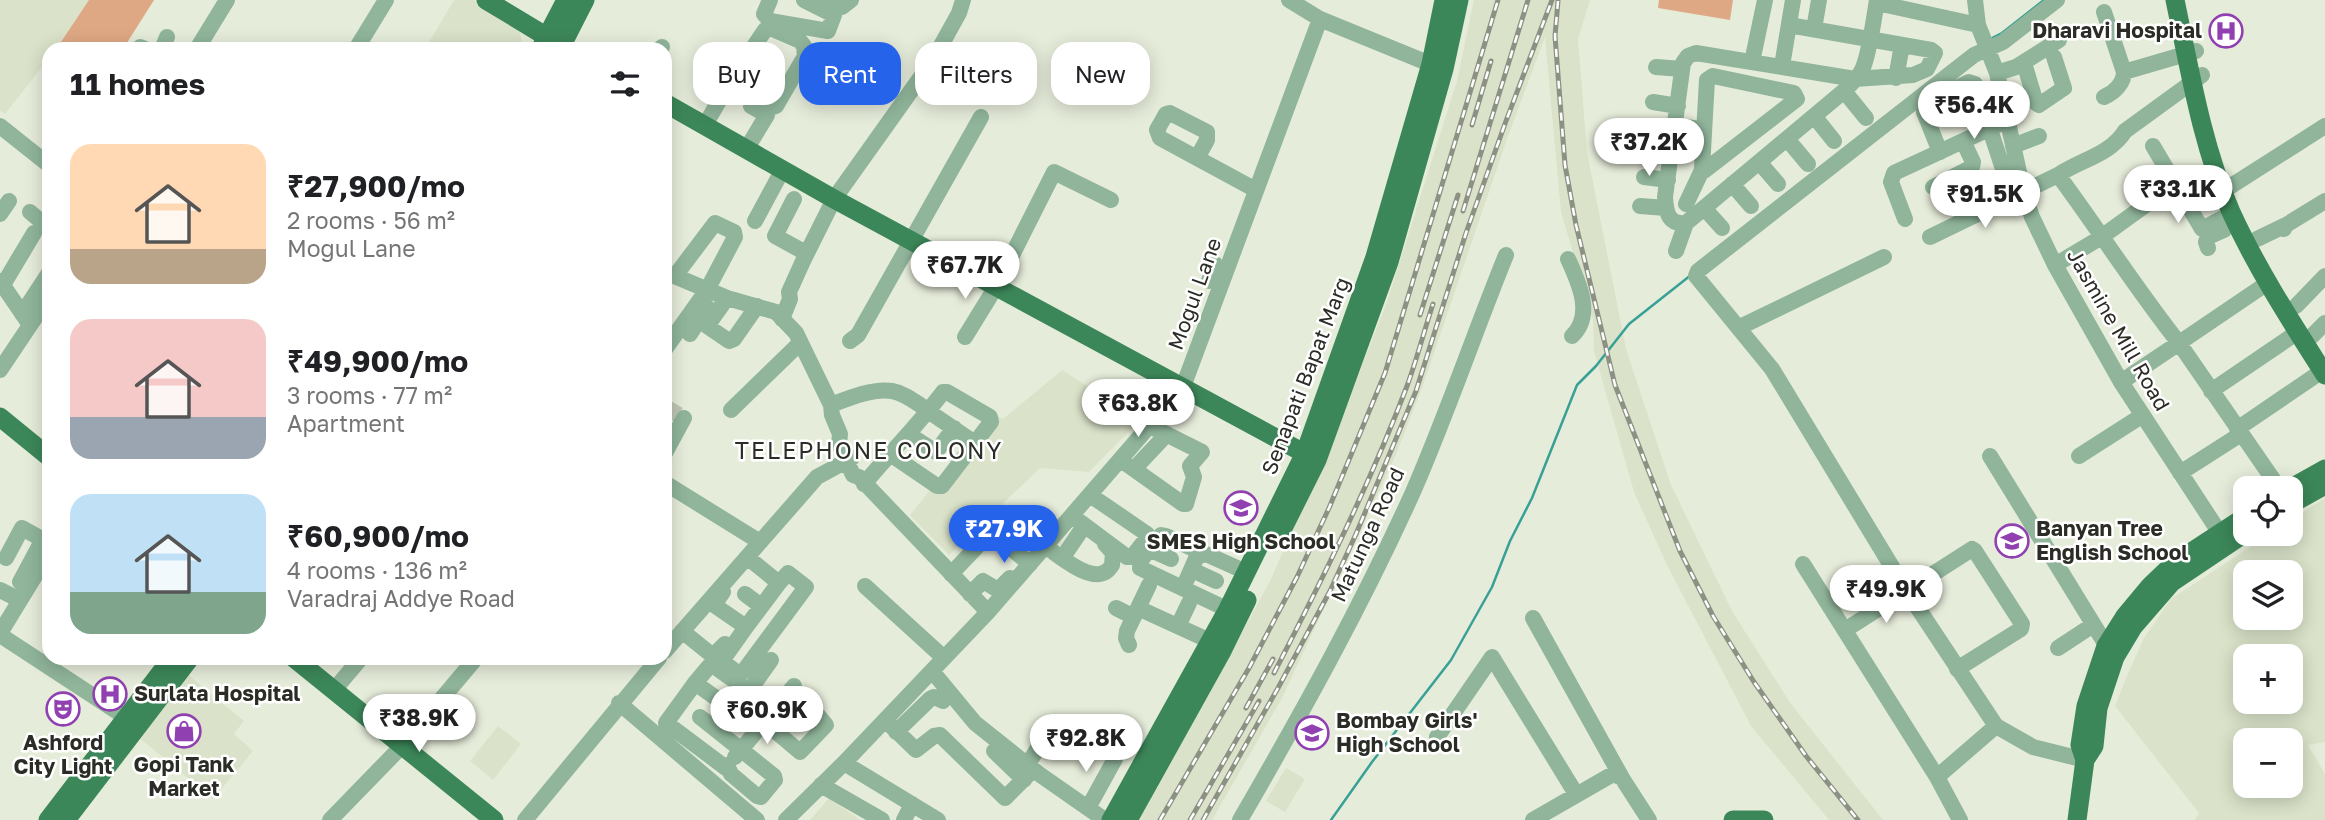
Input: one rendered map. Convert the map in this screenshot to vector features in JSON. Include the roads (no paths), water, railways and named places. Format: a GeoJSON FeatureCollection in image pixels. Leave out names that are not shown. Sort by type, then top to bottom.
{"type":"FeatureCollection","features":[{"type":"Feature","properties":{"kind":"main road"},"geometry":{"type":"LineString","coordinates":[[486,0],[549,42]]}},
{"type":"Feature","properties":{"kind":"main road"},"geometry":{"type":"LineString","coordinates":[[556,42],[566,0]]}},
{"type":"Feature","properties":{"kind":"main road"},"geometry":{"type":"LineString","coordinates":[[558,42],[585,0]]}},
{"type":"Feature","properties":{"kind":"main road","name":"Senapati Bapat Marg"},"geometry":{"type":"LineString","coordinates":[[1438,67],[1444,0]]}},
{"type":"Feature","properties":{"kind":"main road","name":"Senapati Bapat Marg"},"geometry":{"type":"LineString","coordinates":[[1128,820],[1157,753],[1234,612],[1311,457],[1338,381],[1376,257],[1396,210],[1459,0]]}},
{"type":"Feature","properties":{"kind":"main road"},"geometry":{"type":"LineString","coordinates":[[2175,0],[2191,52],[2213,163],[2235,218],[2275,286],[2312,331]]}},
{"type":"Feature","properties":{"kind":"main road"},"geometry":{"type":"LineString","coordinates":[[2185,0],[2191,52]]}},
{"type":"Feature","properties":{"kind":"main road"},"geometry":{"type":"LineString","coordinates":[[2197,79],[2236,202],[2258,240],[2275,286],[2295,306],[2312,331],[2324,367]]}},
{"type":"Feature","properties":{"kind":"main road"},"geometry":{"type":"LineString","coordinates":[[672,107],[1311,457]]}},
{"type":"Feature","properties":{"kind":"main road"},"geometry":{"type":"LineString","coordinates":[[0,417],[42,451]]}},
{"type":"Feature","properties":{"kind":"main road","name":"Senapati Bapat Marg"},"geometry":{"type":"LineString","coordinates":[[1200,674],[1210,641],[1234,612],[1246,572],[1311,457]]}},
{"type":"Feature","properties":{"kind":"main road"},"geometry":{"type":"LineString","coordinates":[[2303,485],[2322,479]]}},
{"type":"Feature","properties":{"kind":"main road"},"geometry":{"type":"LineString","coordinates":[[2303,494],[2322,479]]}},
{"type":"Feature","properties":{"kind":"main road"},"geometry":{"type":"LineString","coordinates":[[2224,538],[2233,529]]}},
{"type":"Feature","properties":{"kind":"main road"},"geometry":{"type":"LineString","coordinates":[[2077,820],[2085,760],[2080,745],[2110,652],[2125,616],[2173,564],[2233,536]]}},
{"type":"Feature","properties":{"kind":"main road"},"geometry":{"type":"LineString","coordinates":[[48,820],[168,665]]}},
{"type":"Feature","properties":{"kind":"main road"},"geometry":{"type":"LineString","coordinates":[[66,820],[185,665]]}},
{"type":"Feature","properties":{"kind":"main road"},"geometry":{"type":"LineString","coordinates":[[303,665],[494,820]]}},
{"type":"Feature","properties":{"kind":"main road","name":"Senapati Bapat Marg"},"geometry":{"type":"LineString","coordinates":[[1111,820],[1157,753]]}},
{"type":"Feature","properties":{"kind":"main road"},"geometry":{"type":"LineString","coordinates":[[1733,820],[1764,820]]}},
{"type":"Feature","properties":{"kind":"street"},"geometry":{"type":"LineString","coordinates":[[201,42],[228,0]]}},
{"type":"Feature","properties":{"kind":"street"},"geometry":{"type":"LineString","coordinates":[[360,42],[386,0]]}},
{"type":"Feature","properties":{"kind":"street"},"geometry":{"type":"LineString","coordinates":[[770,0],[764,11],[768,20],[828,31],[834,15],[804,0]]}},
{"type":"Feature","properties":{"kind":"street"},"geometry":{"type":"LineString","coordinates":[[827,0],[842,8],[851,0]]}},
{"type":"Feature","properties":{"kind":"street"},"geometry":{"type":"LineString","coordinates":[[782,308],[834,198],[933,60],[959,13],[963,0]]}},
{"type":"Feature","properties":{"kind":"street"},"geometry":{"type":"LineString","coordinates":[[1289,0],[1320,19],[1438,67]]}},
{"type":"Feature","properties":{"kind":"street"},"geometry":{"type":"LineString","coordinates":[[1762,86],[1767,64],[1765,0]]}},
{"type":"Feature","properties":{"kind":"street"},"geometry":{"type":"LineString","coordinates":[[1767,64],[1789,25],[1793,0]]}},
{"type":"Feature","properties":{"kind":"street"},"geometry":{"type":"LineString","coordinates":[[1814,29],[1819,0]]}},
{"type":"Feature","properties":{"kind":"street","name":"Jasmine Mill Road"},"geometry":{"type":"LineString","coordinates":[[1975,0],[1978,25],[1997,73],[2012,146],[2032,218],[2055,265],[2121,382],[2224,538]]}},
{"type":"Feature","properties":{"kind":"street"},"geometry":{"type":"LineString","coordinates":[[2057,0],[2003,42],[1974,55],[1698,271],[1696,277],[1772,369],[1906,590],[1996,726],[2033,747],[2085,760]]}},
{"type":"Feature","properties":{"kind":"street"},"geometry":{"type":"LineString","coordinates":[[1676,251],[1686,223],[1855,79],[1864,67],[1877,1],[1978,25]]}},
{"type":"Feature","properties":{"kind":"street"},"geometry":{"type":"LineString","coordinates":[[2104,12],[2124,72],[2124,77],[2116,88],[2104,97]]}},
{"type":"Feature","properties":{"kind":"street","name":"Mogul Lane"},"geometry":{"type":"LineString","coordinates":[[786,820],[844,763],[890,726],[944,658],[975,599],[1022,568],[1076,522],[1121,460],[1183,387],[1320,19]]}},
{"type":"Feature","properties":{"kind":"street"},"geometry":{"type":"LineString","coordinates":[[1686,223],[1674,223],[1668,218],[1666,208],[1682,69],[1688,56],[1696,53],[1855,79],[1913,75],[1927,69],[1935,53],[1931,50],[1789,25]]}},
{"type":"Feature","properties":{"kind":"street"},"geometry":{"type":"LineString","coordinates":[[770,28],[800,41],[804,46],[805,56],[776,106],[772,107],[727,86],[765,30],[770,28]]}},
{"type":"Feature","properties":{"kind":"street"},"geometry":{"type":"LineString","coordinates":[[1997,73],[2024,62],[2060,40]]}},
{"type":"Feature","properties":{"kind":"street"},"geometry":{"type":"LineString","coordinates":[[1896,78],[1902,45]]}},
{"type":"Feature","properties":{"kind":"street"},"geometry":{"type":"LineString","coordinates":[[2124,72],[2191,52]]}},
{"type":"Feature","properties":{"kind":"street"},"geometry":{"type":"LineString","coordinates":[[2024,62],[2036,103],[2039,105],[2064,88],[2054,57]]}},
{"type":"Feature","properties":{"kind":"street"},"geometry":{"type":"LineString","coordinates":[[1730,79],[1733,59]]}},
{"type":"Feature","properties":{"kind":"street"},"geometry":{"type":"LineString","coordinates":[[1656,66],[1682,69]]}},
{"type":"Feature","properties":{"kind":"street"},"geometry":{"type":"LineString","coordinates":[[1794,93],[1805,71]]}},
{"type":"Feature","properties":{"kind":"street"},"geometry":{"type":"LineString","coordinates":[[1686,204],[1702,170],[1707,80],[1713,76],[1730,79],[1794,93],[1797,96],[1796,102],[1786,110],[1707,170],[1702,170]]}},
{"type":"Feature","properties":{"kind":"street"},"geometry":{"type":"LineString","coordinates":[[1930,237],[2075,163],[2087,161],[2119,141],[2125,131],[2197,79]]}},
{"type":"Feature","properties":{"kind":"street"},"geometry":{"type":"LineString","coordinates":[[1959,87],[1969,82],[1975,84],[2006,178],[1987,191]]}},
{"type":"Feature","properties":{"kind":"street"},"geometry":{"type":"LineString","coordinates":[[1844,91],[1866,118]]}},
{"type":"Feature","properties":{"kind":"street"},"geometry":{"type":"LineString","coordinates":[[1653,102],[1678,106]]}},
{"type":"Feature","properties":{"kind":"street"},"geometry":{"type":"LineString","coordinates":[[705,125],[716,105]]}},
{"type":"Feature","properties":{"kind":"street"},"geometry":{"type":"LineString","coordinates":[[747,148],[767,115],[753,105]]}},
{"type":"Feature","properties":{"kind":"street"},"geometry":{"type":"LineString","coordinates":[[1786,110],[1793,133],[1808,164]]}},
{"type":"Feature","properties":{"kind":"street"},"geometry":{"type":"LineString","coordinates":[[1924,113],[1940,152]]}},
{"type":"Feature","properties":{"kind":"street"},"geometry":{"type":"LineString","coordinates":[[1814,116],[1834,141]]}},
{"type":"Feature","properties":{"kind":"street"},"geometry":{"type":"LineString","coordinates":[[850,341],[858,335],[981,117]]}},
{"type":"Feature","properties":{"kind":"street"},"geometry":{"type":"LineString","coordinates":[[1905,219],[1891,182],[1894,173],[2006,121]]}},
{"type":"Feature","properties":{"kind":"street"},"geometry":{"type":"LineString","coordinates":[[2231,186],[2325,125]]}},
{"type":"Feature","properties":{"kind":"street"},"geometry":{"type":"LineString","coordinates":[[0,126],[42,159]]}},
{"type":"Feature","properties":{"kind":"street"},"geometry":{"type":"LineString","coordinates":[[1675,126],[1694,128]]}},
{"type":"Feature","properties":{"kind":"street"},"geometry":{"type":"LineString","coordinates":[[1755,134],[1778,184]]}},
{"type":"Feature","properties":{"kind":"street"},"geometry":{"type":"LineString","coordinates":[[2012,146],[2039,135]]}},
{"type":"Feature","properties":{"kind":"street"},"geometry":{"type":"LineString","coordinates":[[1648,140],[1672,143]]}},
{"type":"Feature","properties":{"kind":"street"},"geometry":{"type":"LineString","coordinates":[[1933,187],[1972,167],[1973,162],[1963,141]]}},
{"type":"Feature","properties":{"kind":"street"},"geometry":{"type":"LineString","coordinates":[[2153,146],[2202,229],[2235,218]]}},
{"type":"Feature","properties":{"kind":"street"},"geometry":{"type":"LineString","coordinates":[[1198,158],[1256,190]]}},
{"type":"Feature","properties":{"kind":"street"},"geometry":{"type":"LineString","coordinates":[[1722,159],[1751,206]]}},
{"type":"Feature","properties":{"kind":"street"},"geometry":{"type":"LineString","coordinates":[[755,221],[783,169]]}},
{"type":"Feature","properties":{"kind":"street"},"geometry":{"type":"LineString","coordinates":[[965,337],[997,285],[1045,179],[1054,172],[1111,200]]}},
{"type":"Feature","properties":{"kind":"street"},"geometry":{"type":"LineString","coordinates":[[2058,174],[2271,476]]}},
{"type":"Feature","properties":{"kind":"street"},"geometry":{"type":"LineString","coordinates":[[1644,177],[1668,180]]}},
{"type":"Feature","properties":{"kind":"street"},"geometry":{"type":"LineString","coordinates":[[2055,265],[2158,196]]}},
{"type":"Feature","properties":{"kind":"street"},"geometry":{"type":"LineString","coordinates":[[794,199],[775,236],[806,253]]}},
{"type":"Feature","properties":{"kind":"street"},"geometry":{"type":"LineString","coordinates":[[2258,240],[2325,201]]}},
{"type":"Feature","properties":{"kind":"street"},"geometry":{"type":"LineString","coordinates":[[1640,205],[1666,208]]}},
{"type":"Feature","properties":{"kind":"street"},"geometry":{"type":"LineString","coordinates":[[1704,208],[1722,228]]}},
{"type":"Feature","properties":{"kind":"street"},"geometry":{"type":"LineString","coordinates":[[26,319],[1,283],[42,230],[30,212]]}},
{"type":"Feature","properties":{"kind":"street"},"geometry":{"type":"LineString","coordinates":[[2208,248],[2208,237],[2235,218]]}},
{"type":"Feature","properties":{"kind":"street"},"geometry":{"type":"LineString","coordinates":[[672,272],[713,225],[720,224],[734,232],[735,237],[707,326],[727,340],[734,339],[754,311]]}},
{"type":"Feature","properties":{"kind":"street","name":"Matunga Road"},"geometry":{"type":"LineString","coordinates":[[1240,820],[1316,689],[1407,503],[1506,255]]}},
{"type":"Feature","properties":{"kind":"street"},"geometry":{"type":"LineString","coordinates":[[1740,327],[1884,257]]}},
{"type":"Feature","properties":{"kind":"street"},"geometry":{"type":"LineString","coordinates":[[1568,258],[1578,281],[1583,308],[1583,321],[1572,336]]}},
{"type":"Feature","properties":{"kind":"street"},"geometry":{"type":"LineString","coordinates":[[1209,281],[1215,264]]}},
{"type":"Feature","properties":{"kind":"street"},"geometry":{"type":"LineString","coordinates":[[672,275],[714,297],[754,311],[782,308]]}},
{"type":"Feature","properties":{"kind":"street"},"geometry":{"type":"LineString","coordinates":[[2295,306],[2325,276]]}},
{"type":"Feature","properties":{"kind":"street"},"geometry":{"type":"LineString","coordinates":[[2121,382],[2229,307],[2275,286]]}},
{"type":"Feature","properties":{"kind":"street"},"geometry":{"type":"LineString","coordinates":[[0,370],[42,287]]}},
{"type":"Feature","properties":{"kind":"street"},"geometry":{"type":"LineString","coordinates":[[690,334],[714,297]]}},
{"type":"Feature","properties":{"kind":"street"},"geometry":{"type":"LineString","coordinates":[[672,339],[714,297]]}},
{"type":"Feature","properties":{"kind":"street"},"geometry":{"type":"LineString","coordinates":[[26,319],[42,304]]}},
{"type":"Feature","properties":{"kind":"street"},"geometry":{"type":"LineString","coordinates":[[782,308],[796,326],[798,338],[831,405],[839,444],[849,459],[853,475],[862,481],[975,599]]}},
{"type":"Feature","properties":{"kind":"street"},"geometry":{"type":"LineString","coordinates":[[2211,391],[2312,331]]}},
{"type":"Feature","properties":{"kind":"street"},"geometry":{"type":"LineString","coordinates":[[731,410],[798,338]]}},
{"type":"Feature","properties":{"kind":"street"},"geometry":{"type":"LineString","coordinates":[[2180,473],[2324,367]]}},
{"type":"Feature","properties":{"kind":"street"},"geometry":{"type":"LineString","coordinates":[[831,405],[852,397],[891,390],[904,395],[975,443]]}},
{"type":"Feature","properties":{"kind":"street"},"geometry":{"type":"LineString","coordinates":[[862,481],[908,435],[926,409],[943,392],[990,418],[991,422],[942,486],[937,486],[890,454]]}},
{"type":"Feature","properties":{"kind":"street"},"geometry":{"type":"LineString","coordinates":[[2078,456],[2143,415]]}},
{"type":"Feature","properties":{"kind":"street"},"geometry":{"type":"LineString","coordinates":[[672,440],[684,418]]}},
{"type":"Feature","properties":{"kind":"street"},"geometry":{"type":"LineString","coordinates":[[1121,460],[1186,504],[1194,477],[1191,466],[1202,452],[1150,426]]}},
{"type":"Feature","properties":{"kind":"street"},"geometry":{"type":"LineString","coordinates":[[908,435],[936,452],[954,428]]}},
{"type":"Feature","properties":{"kind":"street"},"geometry":{"type":"LineString","coordinates":[[1135,469],[1167,434]]}},
{"type":"Feature","properties":{"kind":"street"},"geometry":{"type":"LineString","coordinates":[[1990,456],[2110,652]]}},
{"type":"Feature","properties":{"kind":"street"},"geometry":{"type":"LineString","coordinates":[[774,631],[753,617],[716,606],[714,602],[750,559],[760,542],[817,477],[849,459]]}},
{"type":"Feature","properties":{"kind":"street"},"geometry":{"type":"LineString","coordinates":[[672,488],[760,542]]}},
{"type":"Feature","properties":{"kind":"street"},"geometry":{"type":"LineString","coordinates":[[1076,522],[1130,557],[1147,538],[1147,534],[1095,498]]}},
{"type":"Feature","properties":{"kind":"street"},"geometry":{"type":"LineString","coordinates":[[1045,547],[1089,574],[1109,570],[1112,553],[1105,544],[1076,522]]}},
{"type":"Feature","properties":{"kind":"street"},"geometry":{"type":"LineString","coordinates":[[1063,557],[1076,522]]}},
{"type":"Feature","properties":{"kind":"street"},"geometry":{"type":"LineString","coordinates":[[31,572],[3,557],[22,528],[42,542]]}},
{"type":"Feature","properties":{"kind":"street"},"geometry":{"type":"LineString","coordinates":[[951,574],[993,533],[1022,568],[1000,589],[983,580],[975,599]]}},
{"type":"Feature","properties":{"kind":"street"},"geometry":{"type":"LineString","coordinates":[[1178,626],[1186,596],[1195,563],[1196,550],[1164,535],[1159,537],[1141,560],[1140,568],[1186,596],[1234,612]]}},
{"type":"Feature","properties":{"kind":"street"},"geometry":{"type":"LineString","coordinates":[[1149,549],[1171,559]]}},
{"type":"Feature","properties":{"kind":"street"},"geometry":{"type":"LineString","coordinates":[[1845,630],[1972,549],[2022,624],[2021,629],[1957,670]]}},
{"type":"Feature","properties":{"kind":"street"},"geometry":{"type":"LineString","coordinates":[[42,553],[11,596],[0,634],[42,662]]}},
{"type":"Feature","properties":{"kind":"street"},"geometry":{"type":"LineString","coordinates":[[1195,563],[1206,554],[1246,572]]}},
{"type":"Feature","properties":{"kind":"street"},"geometry":{"type":"LineString","coordinates":[[750,559],[779,583]]}},
{"type":"Feature","properties":{"kind":"street"},"geometry":{"type":"LineString","coordinates":[[672,644],[685,634],[750,559]]}},
{"type":"Feature","properties":{"kind":"street"},"geometry":{"type":"LineString","coordinates":[[964,561],[976,574],[975,599]]}},
{"type":"Feature","properties":{"kind":"street"},"geometry":{"type":"LineString","coordinates":[[1195,563],[1216,581]]}},
{"type":"Feature","properties":{"kind":"street"},"geometry":{"type":"LineString","coordinates":[[1803,564],[1937,777],[1960,820]]}},
{"type":"Feature","properties":{"kind":"street"},"geometry":{"type":"LineString","coordinates":[[788,573],[806,587],[739,674],[722,661],[779,583],[788,573]]}},
{"type":"Feature","properties":{"kind":"street"},"geometry":{"type":"LineString","coordinates":[[1129,645],[1126,634],[1149,585]]}},
{"type":"Feature","properties":{"kind":"street"},"geometry":{"type":"LineString","coordinates":[[865,586],[944,658]]}},
{"type":"Feature","properties":{"kind":"street"},"geometry":{"type":"LineString","coordinates":[[745,594],[753,617]]}},
{"type":"Feature","properties":{"kind":"street"},"geometry":{"type":"LineString","coordinates":[[685,634],[713,656],[723,648],[733,634],[733,629],[707,608]]}},
{"type":"Feature","properties":{"kind":"street"},"geometry":{"type":"LineString","coordinates":[[1116,608],[1178,626],[1210,641]]}},
{"type":"Feature","properties":{"kind":"street"},"geometry":{"type":"LineString","coordinates":[[1533,618],[1648,820]]}},
{"type":"Feature","properties":{"kind":"street"},"geometry":{"type":"LineString","coordinates":[[2058,648],[2093,625]]}},
{"type":"Feature","properties":{"kind":"street"},"geometry":{"type":"LineString","coordinates":[[1437,737],[1492,657],[1576,794]]}},
{"type":"Feature","properties":{"kind":"street"},"geometry":{"type":"LineString","coordinates":[[695,683],[734,709],[771,660]]}},
{"type":"Feature","properties":{"kind":"street"},"geometry":{"type":"LineString","coordinates":[[700,717],[774,776],[774,782],[761,797],[731,774],[727,766],[666,722],[711,664],[745,696],[765,721],[797,750],[802,751],[826,725],[807,702]]}},
{"type":"Feature","properties":{"kind":"street"},"geometry":{"type":"LineString","coordinates":[[47,665],[127,718]]}},
{"type":"Feature","properties":{"kind":"street"},"geometry":{"type":"LineString","coordinates":[[334,690],[355,665]]}},
{"type":"Feature","properties":{"kind":"street"},"geometry":{"type":"LineString","coordinates":[[339,817],[470,665]]}},
{"type":"Feature","properties":{"kind":"street"},"geometry":{"type":"LineString","coordinates":[[525,820],[653,665]]}},
{"type":"Feature","properties":{"kind":"street"},"geometry":{"type":"LineString","coordinates":[[932,671],[975,723],[1028,772]]}},
{"type":"Feature","properties":{"kind":"street"},"geometry":{"type":"LineString","coordinates":[[713,783],[794,686]]}},
{"type":"Feature","properties":{"kind":"street"},"geometry":{"type":"LineString","coordinates":[[685,738],[715,698]]}},
{"type":"Feature","properties":{"kind":"street"},"geometry":{"type":"LineString","coordinates":[[1044,738],[1028,772],[1005,798],[940,735],[934,736],[916,750],[890,726],[934,698],[948,706],[1028,772],[1105,820]]}},
{"type":"Feature","properties":{"kind":"street"},"geometry":{"type":"LineString","coordinates":[[619,704],[757,820]]}},
{"type":"Feature","properties":{"kind":"street"},"geometry":{"type":"LineString","coordinates":[[1937,777],[1996,726]]}},
{"type":"Feature","properties":{"kind":"street"},"geometry":{"type":"LineString","coordinates":[[1088,808],[1115,759]]}},
{"type":"Feature","properties":{"kind":"street"},"geometry":{"type":"LineString","coordinates":[[844,763],[938,820]]}},
{"type":"Feature","properties":{"kind":"street"},"geometry":{"type":"LineString","coordinates":[[1534,820],[1607,776],[1613,774],[1622,778]]}},
{"type":"Feature","properties":{"kind":"street"},"geometry":{"type":"LineString","coordinates":[[821,785],[882,820]]}},
{"type":"Feature","properties":{"kind":"street"},"geometry":{"type":"LineString","coordinates":[[904,820],[912,804]]}},
{"type":"Feature","properties":{"kind":"waterway"},"geometry":{"type":"LineString","coordinates":[[1990,39],[2002,33],[2044,0]]}},
{"type":"Feature","properties":{"kind":"waterway"},"geometry":{"type":"LineString","coordinates":[[1331,820],[1451,660],[1492,587],[1510,541],[1532,498],[1577,385],[1596,366],[1629,324],[1691,275]]}},
{"type":"Feature","properties":{"kind":"tunnel"},"geometry":{"type":"LineString","coordinates":[[672,411],[684,418]]}},
{"type":"Feature","properties":{"kind":"railway"},"geometry":{"type":"LineString","coordinates":[[1160,820],[1249,668],[1297,577],[1385,373],[1498,0]]}},
{"type":"Feature","properties":{"kind":"railway"},"geometry":{"type":"LineString","coordinates":[[1463,211],[1528,0]]}},
{"type":"Feature","properties":{"kind":"railway"},"geometry":{"type":"LineString","coordinates":[[1203,820],[1330,591],[1356,534],[1416,391],[1466,233],[1552,0]]}},
{"type":"Feature","properties":{"kind":"railway"},"geometry":{"type":"LineString","coordinates":[[1558,1],[1555,36],[1565,165],[1576,225],[1615,385],[1680,551],[1713,616],[1754,682],[1806,756],[1858,820]]}},
{"type":"Feature","properties":{"kind":"railway"},"geometry":{"type":"LineString","coordinates":[[1472,125],[1491,61]]}},
{"type":"Feature","properties":{"kind":"railway"},"geometry":{"type":"LineString","coordinates":[[1420,315],[1458,195]]}},
{"type":"Feature","properties":{"kind":"railway"},"geometry":{"type":"LineString","coordinates":[[1274,673],[1377,459],[1407,386],[1433,304]]}},
{"type":"Feature","properties":{"kind":"railway"},"geometry":{"type":"LineString","coordinates":[[1246,708],[1273,659]]}},
{"type":"Feature","properties":{"kind":"railway"},"geometry":{"type":"LineString","coordinates":[[1190,820],[1259,701]]}},
{"type":"Feature","properties":{"kind":"place","name":"Dharavi Hospital"},"geometry":{"type":"Point","coordinates":[2226,31]}},
{"type":"Feature","properties":{"kind":"place","name":"SMES High School"},"geometry":{"type":"Point","coordinates":[1241,508]}},
{"type":"Feature","properties":{"kind":"place","name":"Banyan Tree English School"},"geometry":{"type":"Point","coordinates":[2012,541]}},
{"type":"Feature","properties":{"kind":"place","name":"Surlata Hospital"},"geometry":{"type":"Point","coordinates":[110,694]}},
{"type":"Feature","properties":{"kind":"place","name":"Ashford City Light"},"geometry":{"type":"Point","coordinates":[63,709]}},
{"type":"Feature","properties":{"kind":"place","name":"Gopi Tank Market"},"geometry":{"type":"Point","coordinates":[184,731]}},
{"type":"Feature","properties":{"kind":"place","name":"Bombay Girls' High School"},"geometry":{"type":"Point","coordinates":[1312,733]}},
{"type":"Feature","properties":{"kind":"district","name":"TELEPHONE COLONY"},"geometry":{"type":"Point","coordinates":[869,451]}}]}
